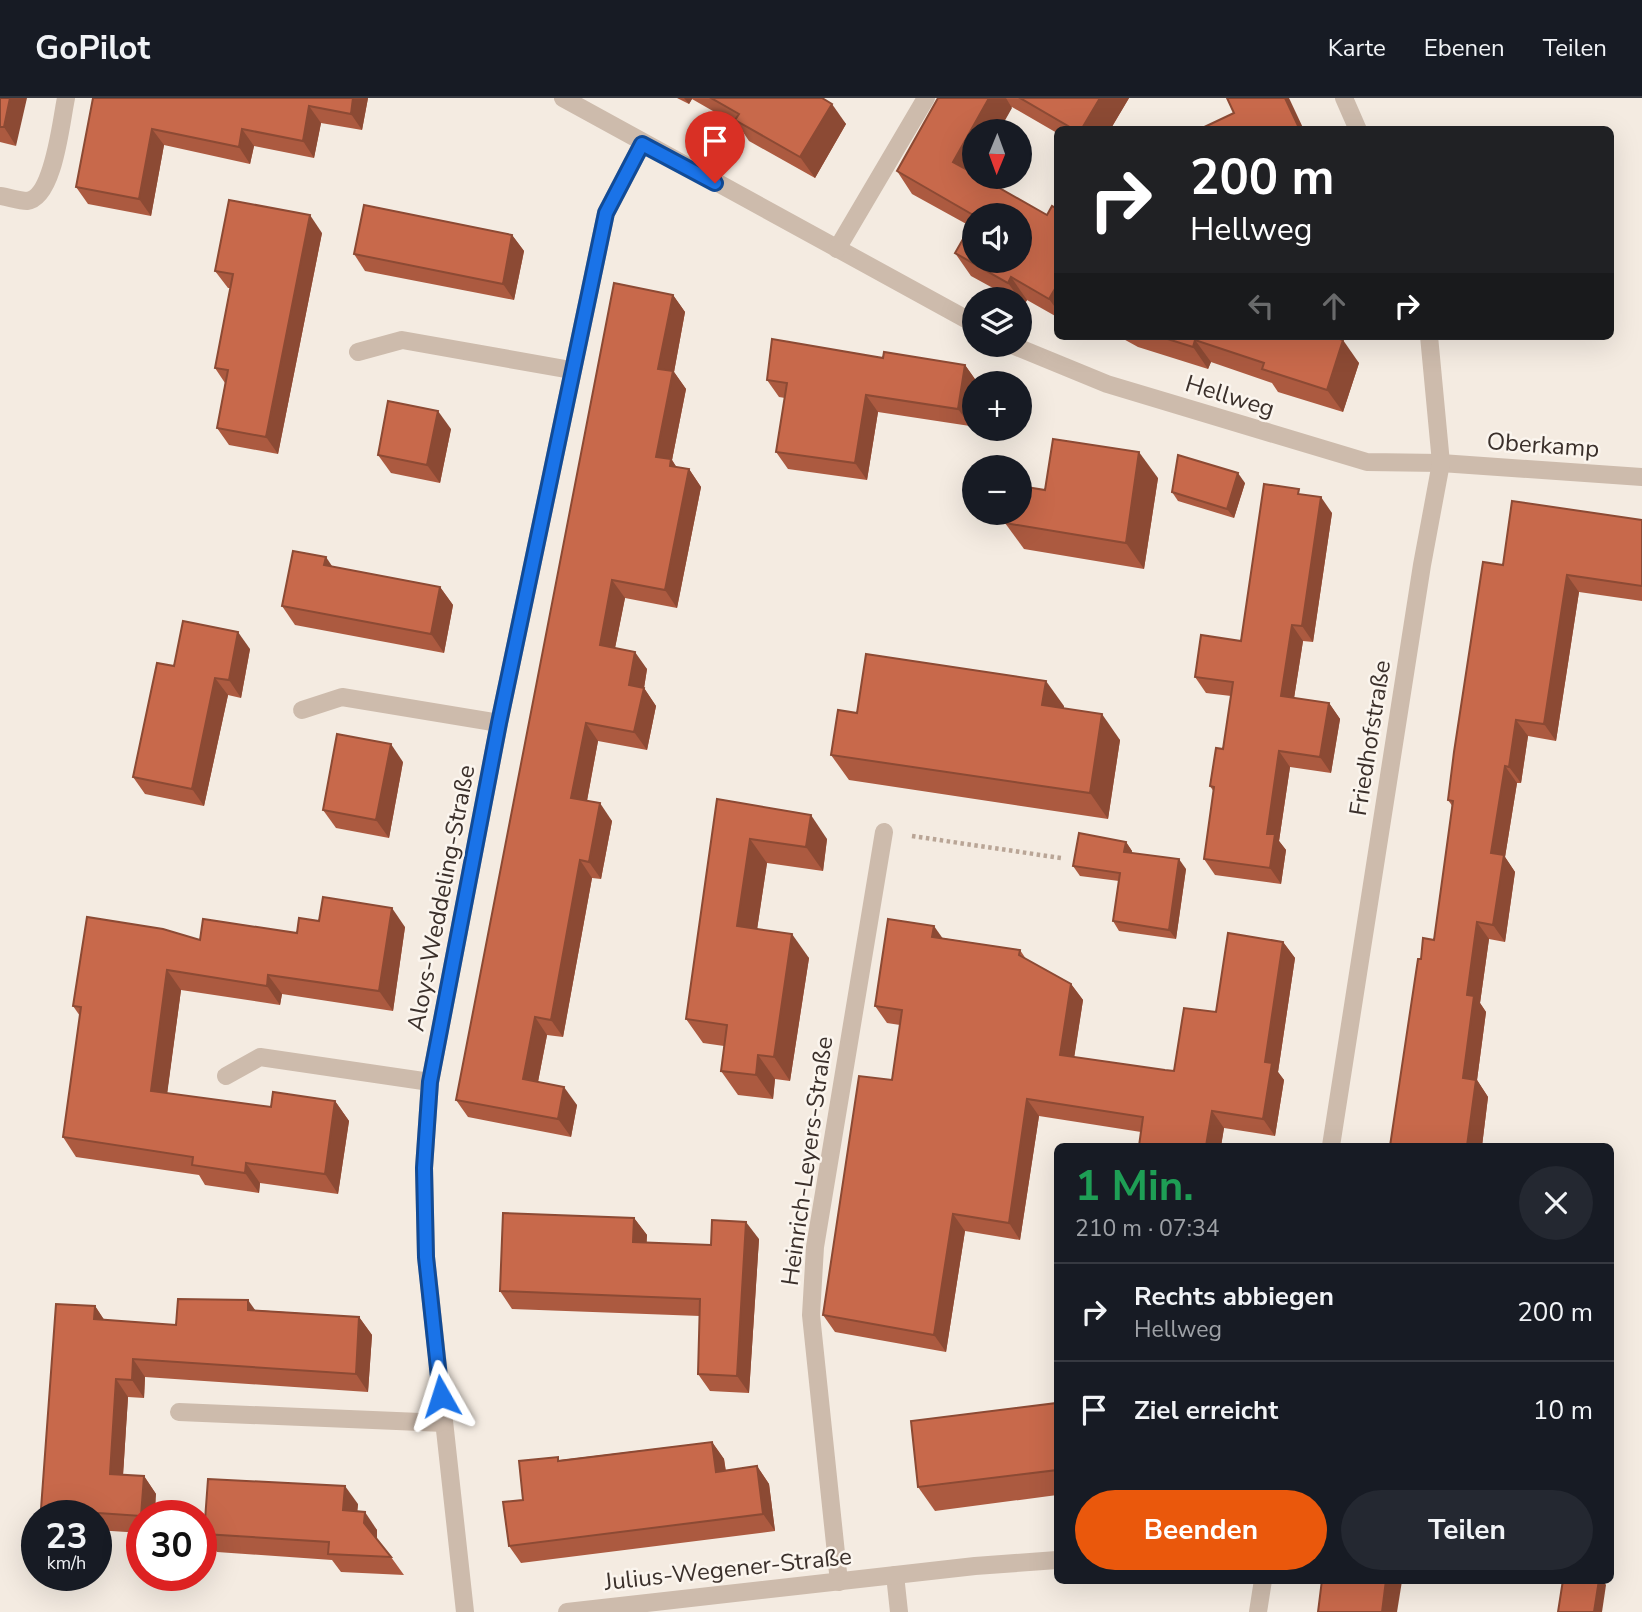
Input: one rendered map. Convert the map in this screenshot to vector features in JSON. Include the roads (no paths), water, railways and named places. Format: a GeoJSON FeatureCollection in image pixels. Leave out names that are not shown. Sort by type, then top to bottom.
{"type":"FeatureCollection","features":[{"type":"Feature","properties":{"kind":"street"},"geometry":{"type":"LineString","coordinates":[[0,196],[28,201],[41,195],[49,180],[66,98]]}},
{"type":"Feature","properties":{"kind":"street"},"geometry":{"type":"LineString","coordinates":[[563,98],[642,144],[962,317]]}},
{"type":"Feature","properties":{"kind":"street"},"geometry":{"type":"LineString","coordinates":[[837,249],[926,98]]}},
{"type":"Feature","properties":{"kind":"street"},"geometry":{"type":"LineString","coordinates":[[1344,98],[1356,126]]}},
{"type":"Feature","properties":{"kind":"street","name":"Aloys-Weddeling-Straße"},"geometry":{"type":"LineString","coordinates":[[465,1612],[426,1257],[424,1168],[430,1082],[499,723],[606,213],[642,144]]}},
{"type":"Feature","properties":{"kind":"street"},"geometry":{"type":"LineString","coordinates":[[358,352],[402,340],[571,370]]}},
{"type":"Feature","properties":{"kind":"street","name":"Friedhofstraße"},"geometry":{"type":"LineString","coordinates":[[1331,1143],[1422,565],[1441,463],[1429,340]]}},
{"type":"Feature","properties":{"kind":"street","name":"Hellweg"},"geometry":{"type":"LineString","coordinates":[[1032,353],[1107,384],[1367,462],[1441,463]]}},
{"type":"Feature","properties":{"kind":"street","name":"Oberkamp"},"geometry":{"type":"LineString","coordinates":[[1441,463],[1642,477]]}},
{"type":"Feature","properties":{"kind":"street"},"geometry":{"type":"LineString","coordinates":[[302,710],[342,696],[499,723]]}},
{"type":"Feature","properties":{"kind":"street","name":"Heinrich-Leyers-Straße"},"geometry":{"type":"LineString","coordinates":[[839,1582],[811,1315],[815,1247],[884,832]]}},
{"type":"Feature","properties":{"kind":"street"},"geometry":{"type":"LineString","coordinates":[[226,1076],[260,1057],[430,1082]]}},
{"type":"Feature","properties":{"kind":"street"},"geometry":{"type":"LineString","coordinates":[[178,1412],[444,1423]]}},
{"type":"Feature","properties":{"kind":"street","name":"Julius-Wegener-Straße"},"geometry":{"type":"LineString","coordinates":[[567,1612],[895,1575],[1054,1560]]}},
{"type":"Feature","properties":{"kind":"street"},"geometry":{"type":"LineString","coordinates":[[895,1575],[899,1612]]}},
{"type":"Feature","properties":{"kind":"street"},"geometry":{"type":"LineString","coordinates":[[1258,1612],[1262,1584]]}}]}
